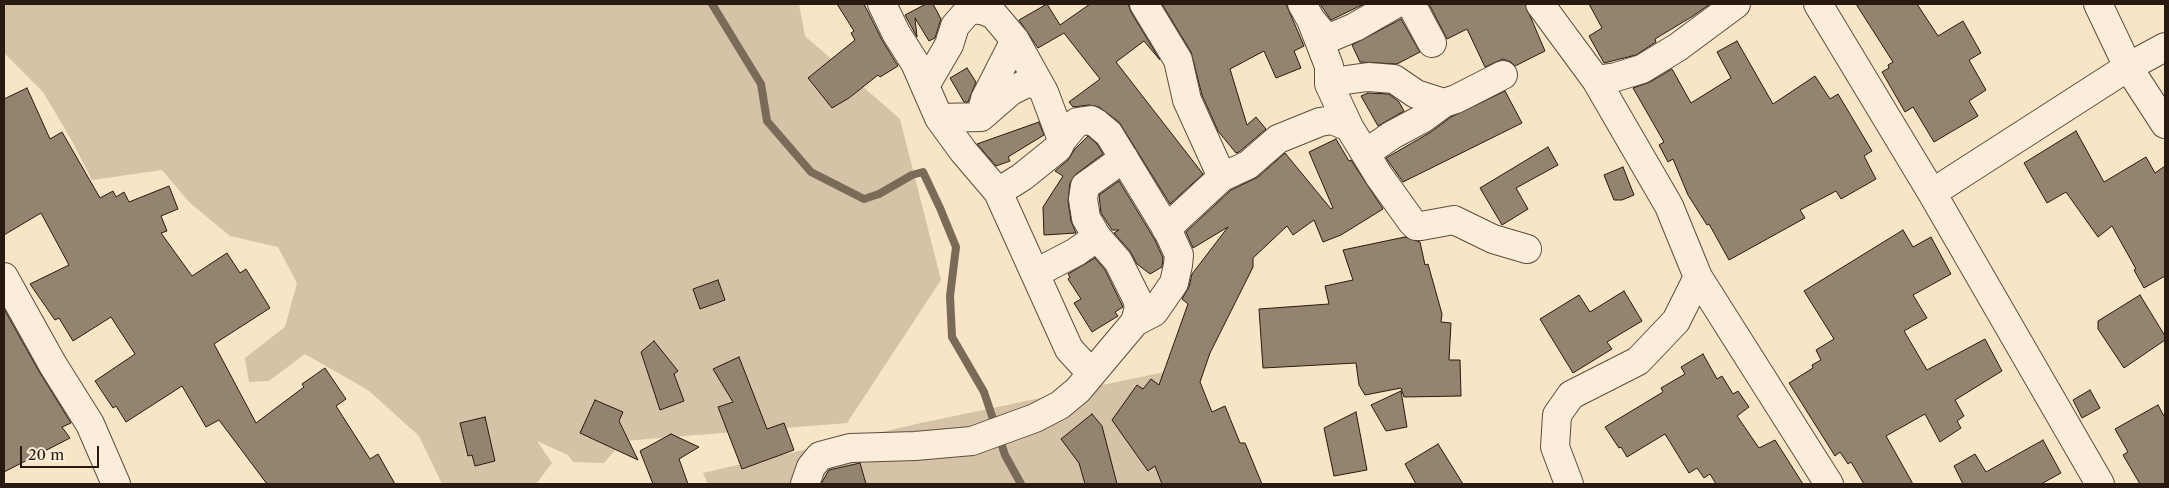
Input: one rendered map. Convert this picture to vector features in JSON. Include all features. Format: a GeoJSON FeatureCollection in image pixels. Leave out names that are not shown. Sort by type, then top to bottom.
{"type":"FeatureCollection","features":[{"type":"Feature","properties":{"kind":"street"},"geometry":{"type":"LineString","coordinates":[[882,4],[915,63],[939,118],[963,151],[998,192],[1069,349],[1091,373]]}},
{"type":"Feature","properties":{"kind":"street"},"geometry":{"type":"LineString","coordinates":[[1144,4],[1178,60],[1187,100],[1222,177]]}},
{"type":"Feature","properties":{"kind":"street"},"geometry":{"type":"LineString","coordinates":[[1307,12],[1323,37],[1327,39],[1395,4]]}},
{"type":"Feature","properties":{"kind":"street"},"geometry":{"type":"LineString","coordinates":[[1411,4],[1432,43]]}},
{"type":"Feature","properties":{"kind":"street"},"geometry":{"type":"LineString","coordinates":[[1540,4],[1596,80],[1669,206],[1698,277],[1829,484]]}},
{"type":"Feature","properties":{"kind":"street"},"geometry":{"type":"LineString","coordinates":[[1596,80],[1616,77],[1642,69],[1678,47],[1736,4]]}},
{"type":"Feature","properties":{"kind":"street"},"geometry":{"type":"LineString","coordinates":[[1818,4],[1932,193],[2100,484]]}},
{"type":"Feature","properties":{"kind":"street"},"geometry":{"type":"LineString","coordinates":[[2098,4],[2128,66],[2165,124]]}},
{"type":"Feature","properties":{"kind":"street"},"geometry":{"type":"LineString","coordinates":[[925,86],[950,45],[955,26],[968,12],[999,10],[1044,92],[1062,140]]}},
{"type":"Feature","properties":{"kind":"street"},"geometry":{"type":"LineString","coordinates":[[1307,12],[1329,66],[1330,83],[1349,126],[1379,176],[1416,226],[1454,220],[1493,239],[1527,249]]}},
{"type":"Feature","properties":{"kind":"street"},"geometry":{"type":"LineString","coordinates":[[1330,83],[1342,71],[1346,58],[1340,33]]}},
{"type":"Feature","properties":{"kind":"street"},"geometry":{"type":"LineString","coordinates":[[981,117],[985,99],[1015,40]]}},
{"type":"Feature","properties":{"kind":"street"},"geometry":{"type":"LineString","coordinates":[[1932,193],[2128,66],[2165,47]]}},
{"type":"Feature","properties":{"kind":"street"},"geometry":{"type":"LineString","coordinates":[[999,69],[1033,74]]}},
{"type":"Feature","properties":{"kind":"street"},"geometry":{"type":"LineString","coordinates":[[939,118],[981,117],[1011,91],[1025,84],[1033,74]]}},
{"type":"Feature","properties":{"kind":"street"},"geometry":{"type":"LineString","coordinates":[[1366,153],[1392,135],[1422,119],[1444,103],[1456,99],[1503,75]]}},
{"type":"Feature","properties":{"kind":"street"},"geometry":{"type":"LineString","coordinates":[[1330,83],[1368,77],[1394,79],[1416,94],[1444,103]]}},
{"type":"Feature","properties":{"kind":"street"},"geometry":{"type":"LineString","coordinates":[[805,484],[812,467],[820,456],[850,448],[915,446],[972,441],[1035,418],[1060,405],[1078,390],[1136,322],[1154,312],[1174,283],[1179,255],[1166,229],[1109,134],[1091,120],[1077,122],[1058,148],[1022,177],[998,192]]}},
{"type":"Feature","properties":{"kind":"street"},"geometry":{"type":"LineString","coordinates":[[1166,229],[1222,177],[1248,165],[1278,139],[1313,124],[1332,120],[1349,126]]}},
{"type":"Feature","properties":{"kind":"street"},"geometry":{"type":"LineString","coordinates":[[1124,158],[1085,186],[1083,199],[1086,218],[1097,237],[1118,261],[1137,299],[1139,307],[1136,322]]}},
{"type":"Feature","properties":{"kind":"street"},"geometry":{"type":"LineString","coordinates":[[1036,273],[1076,252],[1097,237]]}},
{"type":"Feature","properties":{"kind":"street"},"geometry":{"type":"LineString","coordinates":[[4,277],[53,365],[90,424],[116,484]]}},
{"type":"Feature","properties":{"kind":"street"},"geometry":{"type":"LineString","coordinates":[[1569,484],[1555,448],[1557,415],[1571,395],[1638,361],[1676,320],[1698,277]]}},
{"type":"Feature","properties":{"kind":"shaded area"},"geometry":{"type":"Polygon","coordinates":[[[4,4],[799,4],[805,36],[900,119],[941,280],[847,423],[623,441],[604,463],[573,462],[568,455],[537,441],[552,463],[536,484],[442,484],[419,436],[368,390],[305,354],[269,381],[249,382],[245,358],[285,327],[297,283],[278,247],[230,236],[189,202],[162,170],[92,180],[71,139],[43,92],[4,53],[4,4]]]}},
{"type":"Feature","properties":{"kind":"shaded area"},"geometry":{"type":"Polygon","coordinates":[[[1174,370],[1184,434],[1219,484],[708,484],[703,473],[921,423],[1174,370]]]}},
{"type":"Feature","properties":{"kind":"building"},"geometry":{"type":"Polygon","coordinates":[[[837,4],[864,4],[882,40],[898,66],[880,77],[878,75],[849,98],[832,108],[808,78],[855,40],[851,33],[854,31],[837,4]]]}},
{"type":"Feature","properties":{"kind":"building"},"geometry":{"type":"Polygon","coordinates":[[[926,4],[933,4],[941,19],[935,38],[929,41],[915,18],[917,37],[905,15],[926,4]]]}},
{"type":"Feature","properties":{"kind":"building"},"geometry":{"type":"Polygon","coordinates":[[[1047,4],[1060,25],[1090,4],[1128,4],[1160,60],[1144,41],[1116,62],[1203,174],[1170,204],[1119,122],[1099,107],[1089,105],[1073,107],[1069,102],[1100,79],[1064,33],[1038,48],[1019,20],[1047,4]]]}},
{"type":"Feature","properties":{"kind":"building"},"geometry":{"type":"Polygon","coordinates":[[[1162,4],[1286,4],[1304,46],[1294,51],[1301,68],[1276,78],[1264,51],[1230,69],[1247,125],[1256,117],[1266,129],[1239,152],[1236,153],[1218,131],[1202,95],[1191,52],[1162,4]]]}},
{"type":"Feature","properties":{"kind":"building"},"geometry":{"type":"Polygon","coordinates":[[[1320,4],[1364,4],[1331,20],[1320,4]]]}},
{"type":"Feature","properties":{"kind":"building"},"geometry":{"type":"Polygon","coordinates":[[[1429,4],[1525,4],[1545,51],[1515,66],[1503,59],[1485,67],[1467,29],[1447,39],[1429,4]]]}},
{"type":"Feature","properties":{"kind":"building"},"geometry":{"type":"Polygon","coordinates":[[[1589,4],[1710,4],[1655,39],[1656,42],[1636,55],[1604,63],[1589,36],[1602,28],[1589,4]]]}},
{"type":"Feature","properties":{"kind":"building"},"geometry":{"type":"Polygon","coordinates":[[[1856,4],[1917,4],[1938,36],[1963,21],[1981,53],[1969,60],[1986,90],[1969,101],[1978,116],[1934,142],[1913,107],[1905,112],[1882,72],[1889,68],[1888,65],[1893,62],[1856,4]]]}},
{"type":"Feature","properties":{"kind":"building"},"geometry":{"type":"Polygon","coordinates":[[[1401,19],[1420,52],[1397,64],[1360,62],[1352,45],[1401,19]]]}},
{"type":"Feature","properties":{"kind":"building"},"geometry":{"type":"Polygon","coordinates":[[[1737,41],[1773,104],[1815,76],[1830,99],[1838,94],[1872,151],[1864,156],[1876,179],[1841,199],[1836,191],[1800,210],[1805,218],[1729,260],[1709,224],[1707,225],[1688,195],[1673,159],[1668,162],[1659,145],[1664,142],[1633,88],[1650,82],[1672,69],[1691,103],[1731,78],[1717,52],[1737,41]]]}},
{"type":"Feature","properties":{"kind":"building"},"geometry":{"type":"Polygon","coordinates":[[[967,68],[976,82],[968,102],[964,102],[950,78],[967,68]]]}},
{"type":"Feature","properties":{"kind":"building"},"geometry":{"type":"Polygon","coordinates":[[[27,88],[50,139],[62,132],[100,198],[113,191],[116,197],[124,192],[129,202],[169,186],[178,209],[161,216],[167,231],[161,233],[192,276],[227,253],[240,273],[246,269],[270,308],[214,344],[256,423],[304,387],[302,384],[325,368],[346,399],[336,406],[370,459],[378,454],[395,484],[267,484],[219,420],[206,427],[182,386],[126,422],[116,406],[113,408],[95,381],[135,354],[111,317],[73,341],[59,318],[55,320],[30,284],[69,265],[41,213],[4,235],[4,99],[27,88]]]}},
{"type":"Feature","properties":{"kind":"building"},"geometry":{"type":"Polygon","coordinates":[[[1505,91],[1522,123],[1403,182],[1386,158],[1431,132],[1451,117],[1505,91]]]}},
{"type":"Feature","properties":{"kind":"building"},"geometry":{"type":"Polygon","coordinates":[[[1368,93],[1389,94],[1399,102],[1404,111],[1378,126],[1361,96],[1368,93]]]}},
{"type":"Feature","properties":{"kind":"building"},"geometry":{"type":"Polygon","coordinates":[[[1039,122],[1044,135],[1008,157],[1010,161],[996,166],[977,144],[1039,122]]]}},
{"type":"Feature","properties":{"kind":"building"},"geometry":{"type":"Polygon","coordinates":[[[2076,131],[2104,182],[2146,157],[2155,173],[2165,166],[2165,276],[2144,288],[2134,270],[2136,269],[2112,226],[2098,237],[2066,192],[2047,203],[2024,163],[2076,131]]]}},
{"type":"Feature","properties":{"kind":"building"},"geometry":{"type":"Polygon","coordinates":[[[1088,136],[1097,144],[1103,154],[1076,174],[1070,183],[1068,201],[1071,221],[1076,233],[1044,235],[1043,207],[1063,176],[1055,171],[1068,160],[1075,149],[1088,136]]]}},
{"type":"Feature","properties":{"kind":"building"},"geometry":{"type":"Polygon","coordinates":[[[1336,139],[1383,209],[1341,235],[1323,242],[1314,220],[1293,235],[1287,226],[1253,258],[1253,267],[1210,353],[1200,382],[1212,412],[1225,406],[1240,443],[1245,443],[1262,484],[1162,484],[1155,466],[1148,471],[1112,420],[1137,385],[1143,389],[1151,379],[1159,385],[1188,304],[1182,299],[1189,287],[1192,274],[1228,227],[1193,248],[1186,232],[1231,190],[1258,177],[1285,153],[1331,209],[1333,208],[1309,152],[1336,139]]]}},
{"type":"Feature","properties":{"kind":"building"},"geometry":{"type":"Polygon","coordinates":[[[1548,147],[1558,165],[1516,188],[1528,209],[1502,225],[1480,188],[1548,147]]]}},
{"type":"Feature","properties":{"kind":"building"},"geometry":{"type":"Polygon","coordinates":[[[1623,167],[1634,195],[1622,200],[1614,200],[1604,175],[1623,167]]]}},
{"type":"Feature","properties":{"kind":"building"},"geometry":{"type":"Polygon","coordinates":[[[1119,181],[1155,240],[1163,258],[1162,267],[1150,274],[1137,264],[1130,251],[1114,233],[1119,230],[1112,230],[1101,213],[1099,195],[1119,181]]]}},
{"type":"Feature","properties":{"kind":"building"},"geometry":{"type":"Polygon","coordinates":[[[1903,230],[1913,247],[1931,237],[1951,274],[1913,295],[1927,318],[1904,331],[1927,370],[1985,339],[2002,371],[1955,400],[1964,416],[1957,421],[1961,428],[1940,442],[1925,414],[1886,436],[1913,484],[1864,484],[1851,462],[1848,464],[1840,452],[1835,456],[1789,383],[1813,368],[1812,365],[1821,360],[1816,350],[1834,339],[1804,291],[1903,230]]]}},
{"type":"Feature","properties":{"kind":"building"},"geometry":{"type":"Polygon","coordinates":[[[1405,237],[1420,242],[1425,265],[1428,264],[1442,314],[1441,322],[1451,323],[1449,360],[1460,360],[1461,396],[1404,397],[1401,388],[1365,395],[1359,385],[1356,363],[1263,368],[1259,309],[1329,304],[1325,286],[1353,280],[1343,250],[1405,237]]]}},
{"type":"Feature","properties":{"kind":"building"},"geometry":{"type":"Polygon","coordinates":[[[1095,258],[1105,270],[1123,307],[1115,312],[1118,316],[1092,332],[1074,303],[1081,299],[1068,279],[1070,277],[1068,274],[1095,258]]]}},
{"type":"Feature","properties":{"kind":"building"},"geometry":{"type":"Polygon","coordinates":[[[718,280],[725,300],[700,309],[693,289],[718,280]]]}},
{"type":"Feature","properties":{"kind":"building"},"geometry":{"type":"Polygon","coordinates":[[[1624,291],[1642,321],[1607,342],[1612,349],[1573,373],[1540,319],[1579,295],[1590,312],[1624,291]]]}},
{"type":"Feature","properties":{"kind":"building"},"geometry":{"type":"Polygon","coordinates":[[[2140,295],[2165,336],[2165,340],[2124,368],[2098,329],[2098,321],[2140,295]]]}},
{"type":"Feature","properties":{"kind":"building"},"geometry":{"type":"Polygon","coordinates":[[[4,309],[71,423],[62,427],[70,438],[4,472],[4,309]]]}},
{"type":"Feature","properties":{"kind":"building"},"geometry":{"type":"Polygon","coordinates":[[[654,341],[678,371],[674,374],[684,401],[660,410],[641,352],[654,341]]]}},
{"type":"Feature","properties":{"kind":"building"},"geometry":{"type":"Polygon","coordinates":[[[1703,354],[1717,379],[1722,376],[1733,394],[1738,391],[1749,407],[1737,416],[1759,448],[1775,440],[1803,484],[1716,484],[1710,474],[1704,478],[1697,468],[1689,473],[1665,434],[1627,457],[1621,447],[1619,448],[1605,427],[1663,392],[1661,388],[1685,374],[1681,367],[1703,354]]]}},
{"type":"Feature","properties":{"kind":"building"},"geometry":{"type":"Polygon","coordinates":[[[739,357],[767,429],[784,423],[794,450],[742,469],[718,407],[733,402],[713,369],[739,357]]]}},
{"type":"Feature","properties":{"kind":"building"},"geometry":{"type":"Polygon","coordinates":[[[2090,390],[2100,408],[2082,418],[2073,400],[2090,390]]]}},
{"type":"Feature","properties":{"kind":"building"},"geometry":{"type":"Polygon","coordinates":[[[1401,391],[1407,427],[1386,431],[1371,405],[1401,391]]]}},
{"type":"Feature","properties":{"kind":"building"},"geometry":{"type":"Polygon","coordinates":[[[595,400],[623,412],[619,421],[638,460],[580,433],[595,400]]]}},
{"type":"Feature","properties":{"kind":"building"},"geometry":{"type":"Polygon","coordinates":[[[2158,405],[2165,418],[2165,484],[2140,484],[2123,455],[2128,452],[2115,429],[2158,405]]]}},
{"type":"Feature","properties":{"kind":"building"},"geometry":{"type":"Polygon","coordinates":[[[1356,412],[1367,470],[1334,476],[1324,428],[1356,412]]]}},
{"type":"Feature","properties":{"kind":"building"},"geometry":{"type":"Polygon","coordinates":[[[1092,414],[1102,426],[1117,484],[1085,484],[1079,463],[1061,439],[1092,414]]]}},
{"type":"Feature","properties":{"kind":"building"},"geometry":{"type":"Polygon","coordinates":[[[485,417],[495,461],[475,466],[472,455],[468,456],[460,423],[485,417]]]}},
{"type":"Feature","properties":{"kind":"building"},"geometry":{"type":"Polygon","coordinates":[[[671,434],[699,447],[679,459],[688,484],[653,484],[640,451],[671,434]]]}},
{"type":"Feature","properties":{"kind":"building"},"geometry":{"type":"Polygon","coordinates":[[[2043,440],[2061,473],[2041,484],[1963,484],[1954,466],[1975,454],[1986,472],[2043,440]]]}},
{"type":"Feature","properties":{"kind":"building"},"geometry":{"type":"Polygon","coordinates":[[[1438,444],[1463,484],[1416,484],[1405,464],[1438,444]]]}},
{"type":"Feature","properties":{"kind":"building"},"geometry":{"type":"Polygon","coordinates":[[[860,463],[866,484],[821,484],[829,470],[860,463]]]}},
{"type":"Feature","properties":{"kind":"waterway"},"geometry":{"type":"LineString","coordinates":[[712,4],[761,84],[767,121],[811,172],[864,199],[879,194],[912,175],[923,172],[956,247],[950,296],[952,337],[984,392],[1005,455],[1021,484]]}}]}
